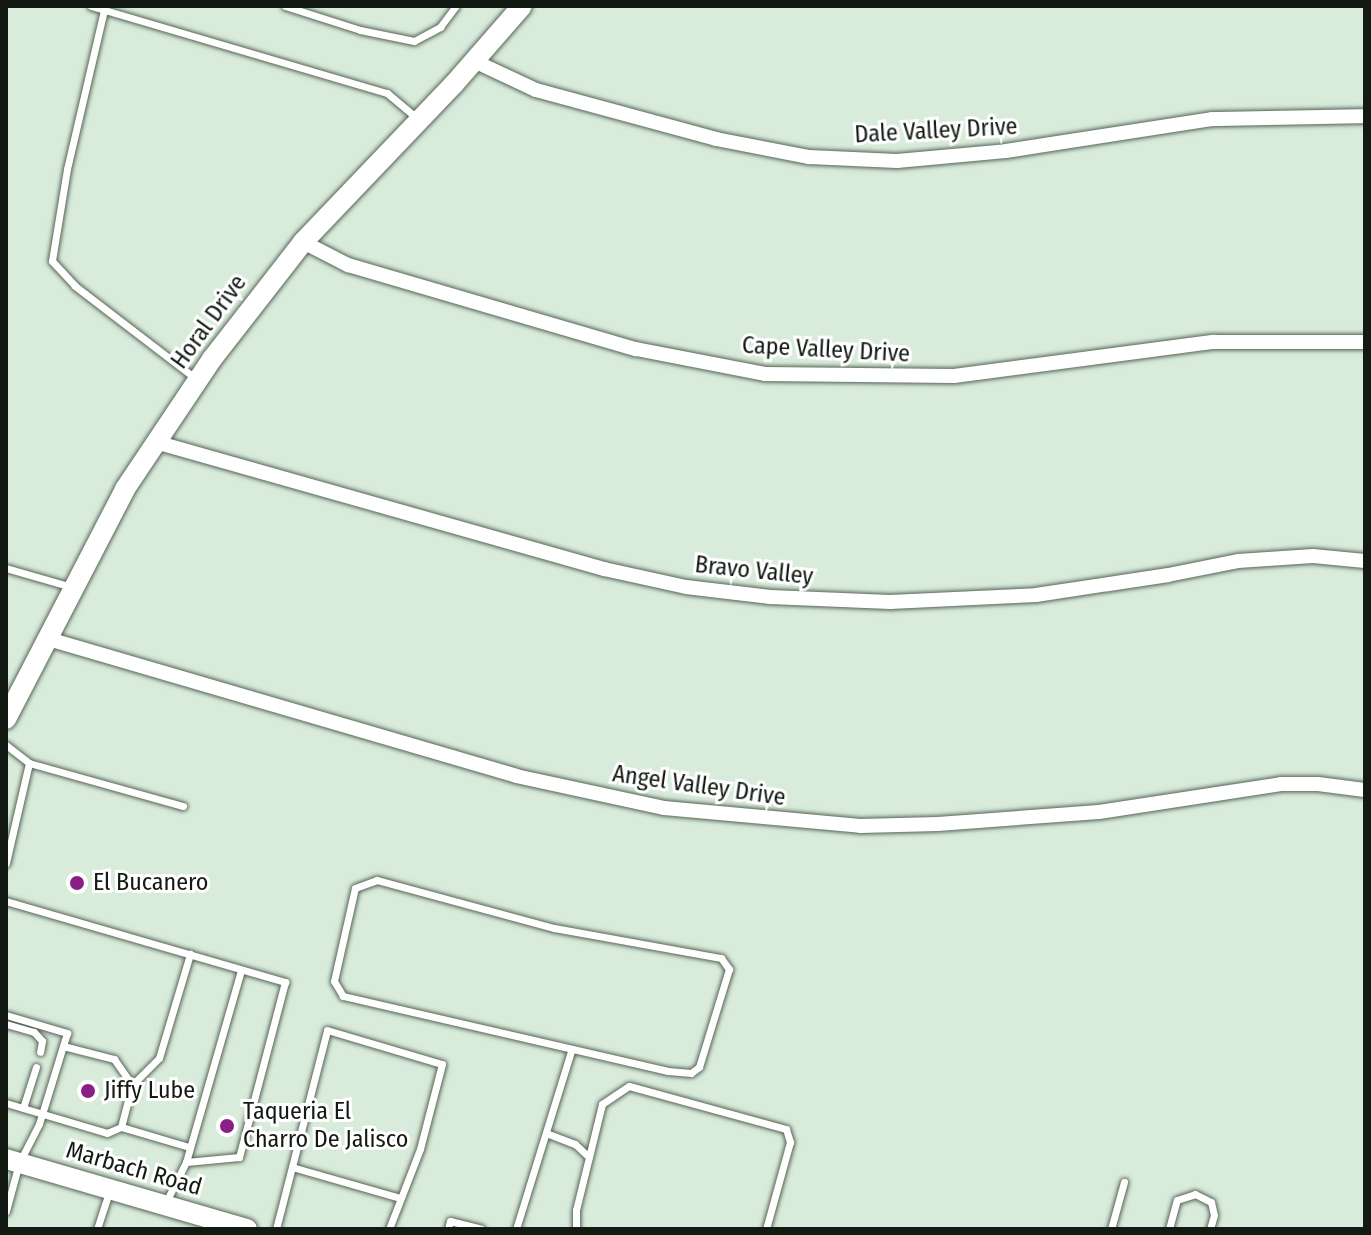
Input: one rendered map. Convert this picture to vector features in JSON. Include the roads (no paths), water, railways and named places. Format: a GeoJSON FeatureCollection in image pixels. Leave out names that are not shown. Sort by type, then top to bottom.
{"type":"FeatureCollection","features":[{"type":"Feature","properties":{"kind":"street","name":"Horal Drive"},"geometry":{"type":"LineString","coordinates":[[6,719],[11,697],[125,489],[197,380],[303,242],[522,6]]}},
{"type":"Feature","properties":{"kind":"street","name":"Dale Valley Drive"},"geometry":{"type":"LineString","coordinates":[[474,61],[536,90],[716,139],[809,157],[897,161],[1006,151],[1212,119],[1365,116]]}},
{"type":"Feature","properties":{"kind":"street","name":"Cape Valley Drive"},"geometry":{"type":"LineString","coordinates":[[303,242],[348,265],[636,349],[765,374],[954,376],[1214,342],[1365,342]]}},
{"type":"Feature","properties":{"kind":"street","name":"Bravo Valley"},"geometry":{"type":"LineString","coordinates":[[155,442],[604,569],[686,587],[770,597],[890,602],[1036,595],[1238,561],[1313,556],[1365,561]]}},
{"type":"Feature","properties":{"kind":"street","name":"Angel Valley Drive"},"geometry":{"type":"LineString","coordinates":[[45,638],[516,776],[664,808],[860,826],[922,825],[1099,812],[1281,784],[1318,784],[1365,790]]}},
{"type":"Feature","properties":{"kind":"street","name":"Marbach Road"},"geometry":{"type":"LineString","coordinates":[[13,1161],[243,1228]]}},
{"type":"Feature","properties":{"kind":"lane"},"geometry":{"type":"LineString","coordinates":[[91,6],[387,93],[419,120]]}},
{"type":"Feature","properties":{"kind":"lane"},"geometry":{"type":"LineString","coordinates":[[285,6],[360,30],[414,41],[440,27],[456,6]]}},
{"type":"Feature","properties":{"kind":"lane"},"geometry":{"type":"LineString","coordinates":[[104,10],[67,169],[52,261],[75,286],[197,380]]}},
{"type":"Feature","properties":{"kind":"lane"},"geometry":{"type":"LineString","coordinates":[[6,568],[72,587]]}},
{"type":"Feature","properties":{"kind":"lane"},"geometry":{"type":"LineString","coordinates":[[6,745],[29,763],[183,806]]}},
{"type":"Feature","properties":{"kind":"lane"},"geometry":{"type":"LineString","coordinates":[[6,863],[29,763]]}},
{"type":"Feature","properties":{"kind":"lane"},"geometry":{"type":"LineString","coordinates":[[377,880],[554,928],[710,954],[721,958],[729,969],[699,1067],[691,1073],[571,1051],[343,996],[334,981],[355,888],[377,880]]}},
{"type":"Feature","properties":{"kind":"lane"},"geometry":{"type":"LineString","coordinates":[[6,901],[285,982],[239,1157],[186,1162]]}},
{"type":"Feature","properties":{"kind":"lane"},"geometry":{"type":"LineString","coordinates":[[121,1127],[132,1085],[159,1058],[190,954]]}},
{"type":"Feature","properties":{"kind":"lane"},"geometry":{"type":"LineString","coordinates":[[165,1204],[186,1162],[241,970]]}},
{"type":"Feature","properties":{"kind":"lane"},"geometry":{"type":"LineString","coordinates":[[6,1015],[67,1033],[42,1113],[13,1161],[6,1211]]}},
{"type":"Feature","properties":{"kind":"lane"},"geometry":{"type":"LineString","coordinates":[[6,1024],[34,1032],[42,1041],[40,1052]]}},
{"type":"Feature","properties":{"kind":"lane"},"geometry":{"type":"LineString","coordinates":[[276,1229],[327,1030],[442,1064],[420,1149],[389,1229]]}},
{"type":"Feature","properties":{"kind":"lane"},"geometry":{"type":"LineString","coordinates":[[63,1046],[114,1059],[132,1085]]}},
{"type":"Feature","properties":{"kind":"lane"},"geometry":{"type":"LineString","coordinates":[[516,1229],[571,1051]]}},
{"type":"Feature","properties":{"kind":"lane"},"geometry":{"type":"LineString","coordinates":[[23,1108],[36,1067]]}},
{"type":"Feature","properties":{"kind":"lane"},"geometry":{"type":"LineString","coordinates":[[576,1229],[576,1210],[602,1104],[629,1086],[786,1129],[790,1142],[766,1229]]}},
{"type":"Feature","properties":{"kind":"lane"},"geometry":{"type":"LineString","coordinates":[[6,1103],[107,1133],[121,1127],[189,1147]]}},
{"type":"Feature","properties":{"kind":"lane"},"geometry":{"type":"LineString","coordinates":[[546,1133],[575,1144],[589,1157]]}},
{"type":"Feature","properties":{"kind":"lane"},"geometry":{"type":"LineString","coordinates":[[292,1167],[400,1198]]}},
{"type":"Feature","properties":{"kind":"lane"},"geometry":{"type":"LineString","coordinates":[[1111,1229],[1124,1182]]}},
{"type":"Feature","properties":{"kind":"lane"},"geometry":{"type":"LineString","coordinates":[[97,1229],[110,1188]]}},
{"type":"Feature","properties":{"kind":"lane"},"geometry":{"type":"LineString","coordinates":[[1169,1229],[1177,1200],[1195,1194],[1211,1202],[1214,1215],[1210,1229]]}},
{"type":"Feature","properties":{"kind":"lane"},"geometry":{"type":"LineString","coordinates":[[448,1229],[450,1221],[481,1229]]}},
{"type":"Feature","properties":{"kind":"place","name":"El Bucanero"},"geometry":{"type":"Point","coordinates":[77,883]}},
{"type":"Feature","properties":{"kind":"place","name":"Jiffy Lube"},"geometry":{"type":"Point","coordinates":[88,1091]}},
{"type":"Feature","properties":{"kind":"place","name":"Taqueria El Charro De Jalisco"},"geometry":{"type":"Point","coordinates":[227,1126]}}]}
